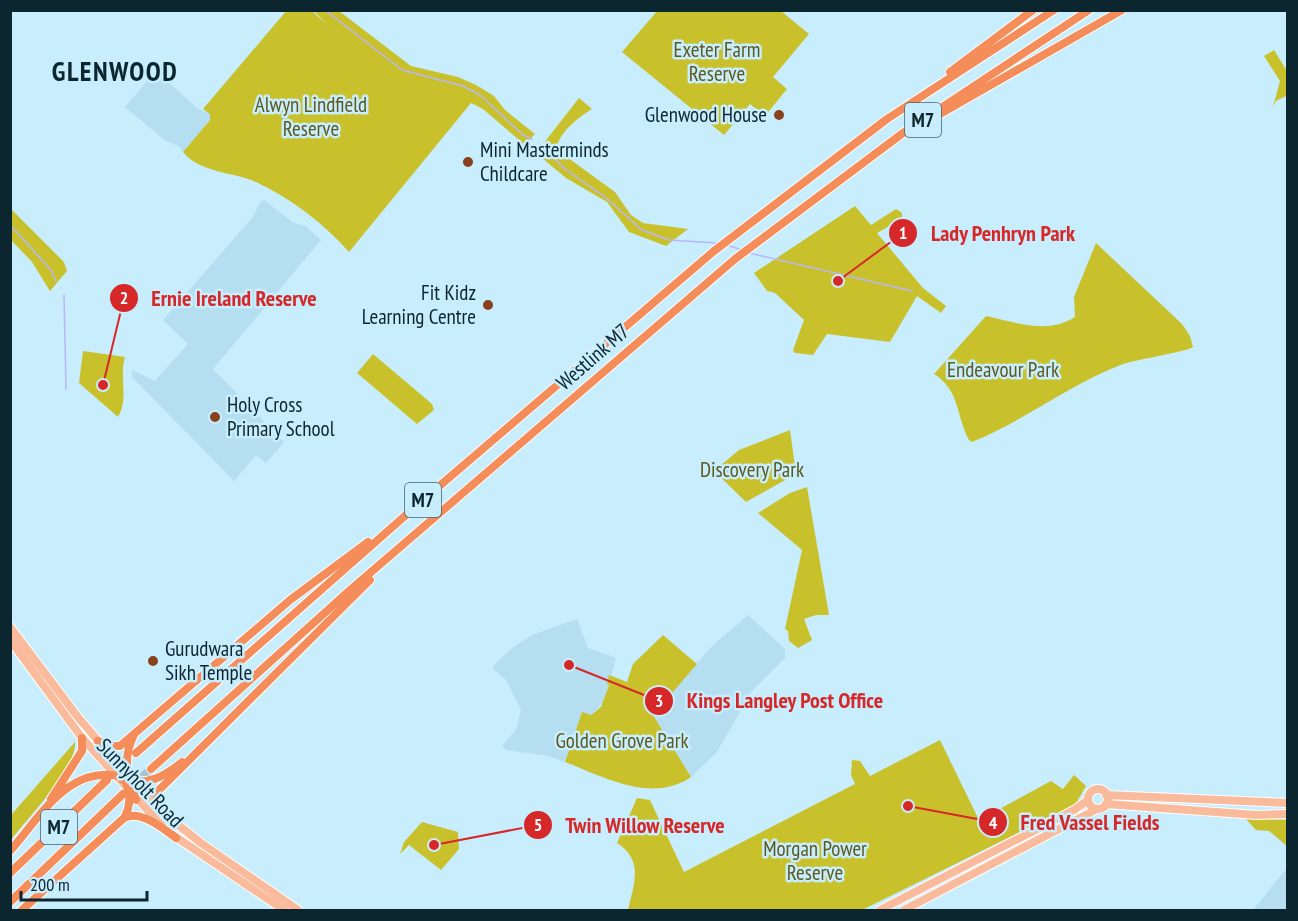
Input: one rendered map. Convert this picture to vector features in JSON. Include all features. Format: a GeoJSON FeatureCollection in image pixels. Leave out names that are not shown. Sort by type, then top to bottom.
{"type":"FeatureCollection","features":[{"type":"Feature","properties":{"kind":"highway"},"geometry":{"type":"LineString","coordinates":[[887,118],[1033,10]]}},
{"type":"Feature","properties":{"kind":"highway","name":"Westlink M7"},"geometry":{"type":"LineString","coordinates":[[136,753],[423,500],[714,251],[887,118],[1054,10]]}},
{"type":"Feature","properties":{"kind":"highway","name":"Westlink M7"},"geometry":{"type":"LineString","coordinates":[[151,769],[390,557],[735,259],[945,105],[1089,10]]}},
{"type":"Feature","properties":{"kind":"highway","name":"M7"},"geometry":{"type":"LineString","coordinates":[[867,160],[934,118],[1122,10]]}},
{"type":"Feature","properties":{"kind":"highway","name":"M7"},"geometry":{"type":"LineString","coordinates":[[98,741],[115,747],[135,734],[152,716],[290,600],[423,500]]}},
{"type":"Feature","properties":{"kind":"highway"},"geometry":{"type":"LineString","coordinates":[[155,804],[159,790],[241,711],[383,567],[390,557]]}},
{"type":"Feature","properties":{"kind":"highway"},"geometry":{"type":"LineString","coordinates":[[10,851],[44,812],[79,779],[155,780],[171,771],[241,711]]}},
{"type":"Feature","properties":{"kind":"highway"},"geometry":{"type":"LineString","coordinates":[[124,779],[127,753],[135,734]]}},
{"type":"Feature","properties":{"kind":"highway"},"geometry":{"type":"LineString","coordinates":[[44,812],[82,751],[82,738]]}},
{"type":"Feature","properties":{"kind":"highway"},"geometry":{"type":"LineString","coordinates":[[118,764],[129,796],[129,808],[124,818]]}},
{"type":"Feature","properties":{"kind":"highway","name":"M7"},"geometry":{"type":"LineString","coordinates":[[10,873],[124,779]]}},
{"type":"Feature","properties":{"kind":"highway","name":"M7"},"geometry":{"type":"LineString","coordinates":[[10,902],[129,796]]}},
{"type":"Feature","properties":{"kind":"highway"},"geometry":{"type":"LineString","coordinates":[[124,818],[131,815],[143,818],[176,838]]}},
{"type":"Feature","properties":{"kind":"highway","name":"M7"},"geometry":{"type":"LineString","coordinates":[[22,910],[89,852],[124,818]]}},
{"type":"Feature","properties":{"kind":"main road","name":"Sunnyholt Road"},"geometry":{"type":"LineString","coordinates":[[10,627],[118,764]]}},
{"type":"Feature","properties":{"kind":"main road","name":"Sunnyholt Road"},"geometry":{"type":"LineString","coordinates":[[10,640],[82,738],[124,779],[201,843],[298,910]]}},
{"type":"Feature","properties":{"kind":"main road"},"geometry":{"type":"LineString","coordinates":[[880,910],[1074,810],[1088,800],[1094,791],[1100,790],[1106,795],[1287,803]]}},
{"type":"Feature","properties":{"kind":"main road"},"geometry":{"type":"LineString","coordinates":[[1106,795],[1106,804]]}},
{"type":"Feature","properties":{"kind":"main road","name":"Sunnyholt Road"},"geometry":{"type":"LineString","coordinates":[[129,796],[176,838],[284,910]]}},
{"type":"Feature","properties":{"kind":"main road"},"geometry":{"type":"LineString","coordinates":[[1088,800],[1092,807],[1098,809]]}},
{"type":"Feature","properties":{"kind":"main road"},"geometry":{"type":"LineString","coordinates":[[904,910],[1106,804],[1257,815],[1287,814]]}},
{"type":"Feature","properties":{"kind":"shaded area"},"geometry":{"type":"Polygon","coordinates":[[[156,71],[197,108],[210,114],[210,120],[183,152],[179,146],[166,141],[125,107],[156,71]]]}},
{"type":"Feature","properties":{"kind":"shaded area"},"geometry":{"type":"Polygon","coordinates":[[[264,200],[294,223],[305,226],[321,240],[213,369],[284,442],[266,463],[256,455],[234,481],[132,377],[132,370],[155,381],[188,344],[163,320],[253,217],[260,202],[264,200]]]}},
{"type":"Feature","properties":{"kind":"shaded area"},"geometry":{"type":"Polygon","coordinates":[[[748,615],[785,649],[785,658],[751,692],[717,752],[691,777],[653,715],[711,647],[748,615]]]}},
{"type":"Feature","properties":{"kind":"shaded area"},"geometry":{"type":"Polygon","coordinates":[[[577,619],[588,648],[616,658],[604,701],[591,715],[582,713],[565,762],[548,756],[507,750],[502,746],[516,730],[521,710],[506,680],[493,669],[494,665],[512,648],[532,635],[577,619]]]}},
{"type":"Feature","properties":{"kind":"shaded area"},"geometry":{"type":"Polygon","coordinates":[[[1287,868],[1287,910],[1253,910],[1287,868]]]}},
{"type":"Feature","properties":{"kind":"green space","name":"Alwyn Lindfield Reserve"},"geometry":{"type":"Polygon","coordinates":[[[287,10],[312,11],[328,25],[314,11],[339,11],[411,66],[458,77],[494,96],[505,110],[535,134],[525,145],[483,109],[471,103],[349,252],[329,231],[282,196],[256,182],[198,164],[183,152],[210,120],[210,114],[203,109],[287,10]]]}},
{"type":"Feature","properties":{"kind":"green space","name":"Exeter Farm Reserve"},"geometry":{"type":"Polygon","coordinates":[[[658,10],[781,11],[809,34],[773,77],[787,89],[765,116],[750,104],[724,135],[622,52],[658,10]]]}},
{"type":"Feature","properties":{"kind":"green space"},"geometry":{"type":"Polygon","coordinates":[[[1274,50],[1287,71],[1288,95],[1276,101],[1273,107],[1280,81],[1264,56],[1274,50]]]}},
{"type":"Feature","properties":{"kind":"green space"},"geometry":{"type":"Polygon","coordinates":[[[579,98],[592,109],[576,120],[562,135],[557,146],[560,152],[615,192],[631,215],[643,223],[688,229],[666,246],[629,232],[607,202],[566,178],[536,153],[579,98]]]}},
{"type":"Feature","properties":{"kind":"green space"},"geometry":{"type":"Polygon","coordinates":[[[855,206],[871,225],[896,209],[902,213],[902,219],[877,233],[923,288],[946,306],[941,313],[917,296],[890,342],[827,334],[813,355],[795,353],[793,350],[804,320],[775,293],[767,291],[754,273],[855,206]]]}},
{"type":"Feature","properties":{"kind":"green space"},"geometry":{"type":"Polygon","coordinates":[[[11,209],[64,262],[67,271],[50,291],[32,262],[11,240],[11,209]]]}},
{"type":"Feature","properties":{"kind":"green space","name":"Endeavour Park"},"geometry":{"type":"Polygon","coordinates":[[[1096,243],[1182,324],[1190,336],[1193,347],[1123,364],[1103,372],[1010,424],[972,442],[965,431],[949,388],[934,374],[986,316],[1020,324],[1042,326],[1064,322],[1075,317],[1074,297],[1096,243]]]}},
{"type":"Feature","properties":{"kind":"green space"},"geometry":{"type":"Polygon","coordinates":[[[83,351],[125,357],[123,403],[118,417],[79,383],[83,351]]]}},
{"type":"Feature","properties":{"kind":"green space"},"geometry":{"type":"Polygon","coordinates":[[[373,354],[432,404],[434,410],[417,424],[357,373],[373,354]]]}},
{"type":"Feature","properties":{"kind":"green space","name":"Discovery Park"},"geometry":{"type":"Polygon","coordinates":[[[790,430],[796,474],[746,502],[714,471],[739,450],[790,430]]]}},
{"type":"Feature","properties":{"kind":"green space"},"geometry":{"type":"Polygon","coordinates":[[[807,487],[829,615],[816,615],[804,619],[812,640],[798,648],[789,641],[788,631],[785,629],[802,550],[758,513],[790,493],[807,487]]]}},
{"type":"Feature","properties":{"kind":"green space","name":"Golden Grove Park"},"geometry":{"type":"Polygon","coordinates":[[[663,635],[697,664],[653,715],[691,777],[676,785],[644,788],[612,780],[565,762],[582,712],[591,715],[601,707],[609,685],[607,684],[609,675],[627,682],[633,664],[663,635]]]}},
{"type":"Feature","properties":{"kind":"green space","name":"Morgan Power Reserve"},"geometry":{"type":"Polygon","coordinates":[[[940,740],[979,820],[1051,781],[1063,789],[1074,775],[1086,786],[1075,805],[862,910],[628,910],[634,882],[634,865],[631,857],[617,843],[637,798],[650,800],[684,872],[855,784],[851,775],[852,760],[860,761],[870,776],[940,740]]]}},
{"type":"Feature","properties":{"kind":"green space"},"geometry":{"type":"Polygon","coordinates":[[[75,742],[73,753],[60,779],[11,840],[11,815],[75,742]]]}},
{"type":"Feature","properties":{"kind":"green space"},"geometry":{"type":"Polygon","coordinates":[[[1245,818],[1287,820],[1287,846],[1269,831],[1256,830],[1245,818]]]}},
{"type":"Feature","properties":{"kind":"green space"},"geometry":{"type":"Polygon","coordinates":[[[422,822],[458,832],[459,849],[441,870],[409,845],[400,854],[404,842],[422,822]]]}},
{"type":"Feature","properties":{"kind":"waterway"},"geometry":{"type":"LineString","coordinates":[[325,10],[402,70],[463,86],[480,95],[523,135],[532,139]]}},
{"type":"Feature","properties":{"kind":"waterway"},"geometry":{"type":"LineString","coordinates":[[542,146],[565,169],[605,197],[642,230],[669,240],[716,243]]}},
{"type":"Feature","properties":{"kind":"waterway"},"geometry":{"type":"LineString","coordinates":[[10,225],[51,270],[56,281]]}},
{"type":"Feature","properties":{"kind":"waterway"},"geometry":{"type":"LineString","coordinates":[[727,245],[742,250]]}},
{"type":"Feature","properties":{"kind":"waterway"},"geometry":{"type":"LineString","coordinates":[[749,253],[912,291]]}},
{"type":"Feature","properties":{"kind":"waterway"},"geometry":{"type":"LineString","coordinates":[[64,295],[66,389]]}},
{"type":"Feature","properties":{"kind":"tunnel"},"geometry":{"type":"LineString","coordinates":[[133,785],[151,769]]}},
{"type":"Feature","properties":{"kind":"place","name":"Glenwood House"},"geometry":{"type":"Point","coordinates":[779,115]}},
{"type":"Feature","properties":{"kind":"place","name":"Mini Masterminds Childcare"},"geometry":{"type":"Point","coordinates":[468,162]}},
{"type":"Feature","properties":{"kind":"place","name":"Lady Penhryn Park"},"geometry":{"type":"Point","coordinates":[838,281]}},
{"type":"Feature","properties":{"kind":"place","name":"Fit Kidz Learning Centre"},"geometry":{"type":"Point","coordinates":[488,305]}},
{"type":"Feature","properties":{"kind":"place","name":"Ernie Ireland Reserve"},"geometry":{"type":"Point","coordinates":[103,385]}},
{"type":"Feature","properties":{"kind":"place","name":"Holy Cross Primary School"},"geometry":{"type":"Point","coordinates":[215,417]}},
{"type":"Feature","properties":{"kind":"place","name":"Gurudwara Sikh Temple"},"geometry":{"type":"Point","coordinates":[153,661]}},
{"type":"Feature","properties":{"kind":"place","name":"Kings Langley Post Office"},"geometry":{"type":"Point","coordinates":[569,665]}},
{"type":"Feature","properties":{"kind":"place","name":"Fred Vassel Fields"},"geometry":{"type":"Point","coordinates":[908,806]}},
{"type":"Feature","properties":{"kind":"place","name":"Twin Willow Reserve"},"geometry":{"type":"Point","coordinates":[434,845]}},
{"type":"Feature","properties":{"kind":"district","name":"GLENWOOD"},"geometry":{"type":"Point","coordinates":[115,72]}}]}
